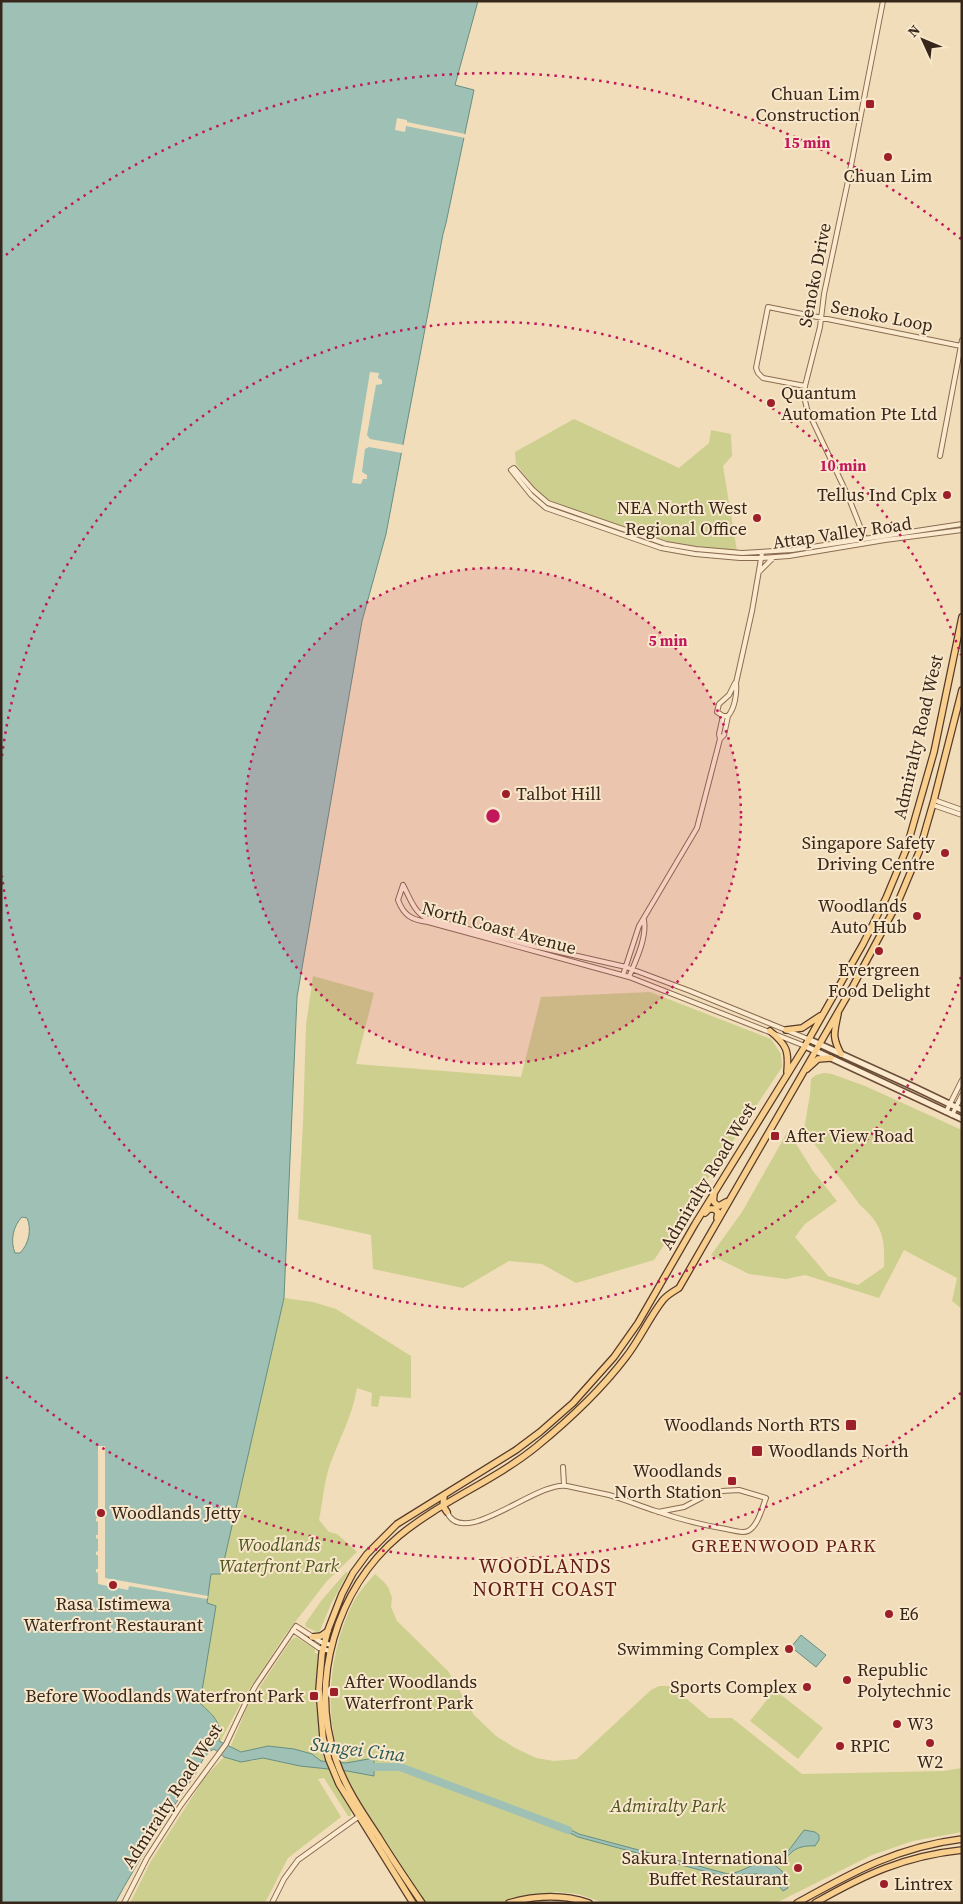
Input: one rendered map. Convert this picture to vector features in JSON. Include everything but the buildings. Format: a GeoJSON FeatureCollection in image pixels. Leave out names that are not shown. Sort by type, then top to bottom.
{"type":"FeatureCollection","features":[{"type":"Feature","properties":{"kind":"main road","name":"Admiralty Road West"},"geometry":{"type":"LineString","coordinates":[[327,1647],[328,1630],[342,1594],[353,1573],[367,1554],[397,1524],[516,1450],[540,1432],[582,1394],[628,1338],[805,1046],[863,944],[886,898],[906,850],[934,750],[962,617]]}},
{"type":"Feature","properties":{"kind":"main road","name":"Admiralty Road West"},"geometry":{"type":"LineString","coordinates":[[327,1647],[342,1612],[370,1565],[401,1534],[521,1459],[565,1421],[604,1384],[628,1355],[664,1298],[679,1288],[840,1008],[898,902],[919,852],[934,803],[962,690]]}},
{"type":"Feature","properties":{"kind":"main road"},"geometry":{"type":"LineString","coordinates":[[940,720],[946,725],[953,721]]}},
{"type":"Feature","properties":{"kind":"main road"},"geometry":{"type":"LineString","coordinates":[[934,750],[941,744],[947,750]]}},
{"type":"Feature","properties":{"kind":"main road"},"geometry":{"type":"LineString","coordinates":[[840,1008],[834,1035],[841,1054]]}},
{"type":"Feature","properties":{"kind":"main road"},"geometry":{"type":"LineString","coordinates":[[786,1030],[802,1028],[823,1014]]}},
{"type":"Feature","properties":{"kind":"main road"},"geometry":{"type":"LineString","coordinates":[[770,1031],[786,1046],[788,1057],[787,1074]]}},
{"type":"Feature","properties":{"kind":"main road","name":"North Coast Avenue"},"geometry":{"type":"LineString","coordinates":[[808,1040],[819,1043],[950,1104]]}},
{"type":"Feature","properties":{"kind":"main road","name":"North Coast Avenue"},"geometry":{"type":"LineString","coordinates":[[805,1046],[962,1119]]}},
{"type":"Feature","properties":{"kind":"main road"},"geometry":{"type":"LineString","coordinates":[[803,1073],[818,1060],[831,1058]]}},
{"type":"Feature","properties":{"kind":"main road"},"geometry":{"type":"LineString","coordinates":[[950,1104],[962,1110]]}},
{"type":"Feature","properties":{"kind":"main road"},"geometry":{"type":"LineString","coordinates":[[714,1194],[713,1200],[719,1206],[729,1199]]}},
{"type":"Feature","properties":{"kind":"main road"},"geometry":{"type":"LineString","coordinates":[[696,1224],[709,1209],[714,1209],[718,1212],[717,1219]]}},
{"type":"Feature","properties":{"kind":"main road"},"geometry":{"type":"LineString","coordinates":[[434,1512],[446,1512],[443,1506],[444,1496]]}},
{"type":"Feature","properties":{"kind":"main road"},"geometry":{"type":"LineString","coordinates":[[432,1503],[443,1506]]}},
{"type":"Feature","properties":{"kind":"main road"},"geometry":{"type":"LineString","coordinates":[[312,1637],[321,1636],[328,1630]]}},
{"type":"Feature","properties":{"kind":"main road"},"geometry":{"type":"LineString","coordinates":[[327,1647],[319,1674],[319,1703],[323,1738],[333,1761],[362,1813],[422,1903]]}},
{"type":"Feature","properties":{"kind":"main road"},"geometry":{"type":"LineString","coordinates":[[333,1761],[333,1771],[338,1784],[413,1903]]}},
{"type":"Feature","properties":{"kind":"main road"},"geometry":{"type":"LineString","coordinates":[[797,1903],[851,1872],[886,1857],[928,1844],[962,1840]]}},
{"type":"Feature","properties":{"kind":"main road"},"geometry":{"type":"LineString","coordinates":[[815,1903],[853,1881],[902,1861],[925,1854],[962,1850]]}},
{"type":"Feature","properties":{"kind":"main road"},"geometry":{"type":"LineString","coordinates":[[509,1903],[526,1898],[554,1895],[589,1903]]}},
{"type":"Feature","properties":{"kind":"street","name":"Senoko Drive"},"geometry":{"type":"LineString","coordinates":[[866,541],[848,496],[807,408],[804,396],[820,327],[820,317],[883,1]]}},
{"type":"Feature","properties":{"kind":"street","name":"Senoko Loop"},"geometry":{"type":"LineString","coordinates":[[805,386],[763,378],[758,373],[756,368],[768,306],[960,346]]}},
{"type":"Feature","properties":{"kind":"street"},"geometry":{"type":"LineString","coordinates":[[940,456],[962,340]]}},
{"type":"Feature","properties":{"kind":"street","name":"Attap Valley Road"},"geometry":{"type":"LineString","coordinates":[[962,524],[866,541],[774,558],[695,554],[661,548],[546,508],[531,495],[512,469],[548,503],[666,544],[696,549],[762,553],[792,550],[866,541],[962,530]]}},
{"type":"Feature","properties":{"kind":"street"},"geometry":{"type":"LineString","coordinates":[[695,554],[696,549]]}},
{"type":"Feature","properties":{"kind":"street"},"geometry":{"type":"LineString","coordinates":[[720,739],[724,735],[728,716],[737,691],[736,683],[762,553]]}},
{"type":"Feature","properties":{"kind":"street"},"geometry":{"type":"LineString","coordinates":[[758,573],[774,558]]}},
{"type":"Feature","properties":{"kind":"street"},"geometry":{"type":"LineString","coordinates":[[728,716],[722,716],[717,712],[719,704],[736,683]]}},
{"type":"Feature","properties":{"kind":"street"},"geometry":{"type":"LineString","coordinates":[[623,975],[639,926],[695,834],[720,739],[722,716]]}},
{"type":"Feature","properties":{"kind":"street"},"geometry":{"type":"LineString","coordinates":[[934,803],[962,810]]}},
{"type":"Feature","properties":{"kind":"street"},"geometry":{"type":"LineString","coordinates":[[934,803],[962,815]]}},
{"type":"Feature","properties":{"kind":"street","name":"North Coast Avenue"},"geometry":{"type":"LineString","coordinates":[[805,1046],[623,975],[428,922],[413,920],[401,908],[398,900],[403,885],[416,908],[426,918],[529,945],[626,967],[690,991],[808,1040]]}},
{"type":"Feature","properties":{"kind":"street"},"geometry":{"type":"LineString","coordinates":[[628,977],[642,943],[645,928],[644,920]]}},
{"type":"Feature","properties":{"kind":"street"},"geometry":{"type":"LineString","coordinates":[[635,941],[642,943]]}},
{"type":"Feature","properties":{"kind":"street"},"geometry":{"type":"LineString","coordinates":[[946,1112],[962,1080]]}},
{"type":"Feature","properties":{"kind":"street"},"geometry":{"type":"LineString","coordinates":[[952,1115],[962,1095]]}},
{"type":"Feature","properties":{"kind":"street"},"geometry":{"type":"LineString","coordinates":[[563,1467],[564,1485]]}},
{"type":"Feature","properties":{"kind":"street"},"geometry":{"type":"LineString","coordinates":[[446,1512],[450,1518],[457,1522],[474,1523],[490,1518],[536,1492],[564,1485],[610,1496],[658,1512],[707,1526],[744,1532],[754,1527],[766,1498],[739,1490],[722,1492],[703,1497],[684,1507],[658,1512]]}},
{"type":"Feature","properties":{"kind":"street"},"geometry":{"type":"LineString","coordinates":[[295,1628],[327,1647]]}},
{"type":"Feature","properties":{"kind":"street"},"geometry":{"type":"LineString","coordinates":[[295,1628],[327,1647]]}},
{"type":"Feature","properties":{"kind":"street","name":"Admiralty Road West"},"geometry":{"type":"LineString","coordinates":[[124,1903],[139,1873],[181,1805],[226,1744],[252,1692],[295,1628]]}},
{"type":"Feature","properties":{"kind":"street"},"geometry":{"type":"LineString","coordinates":[[272,1903],[284,1878],[298,1860],[358,1817]]}},
{"type":"Feature","properties":{"kind":"green space"},"geometry":{"type":"Polygon","coordinates":[[[574,419],[679,468],[709,443],[711,430],[731,434],[732,456],[723,466],[737,551],[662,542],[544,499],[516,464],[515,452],[574,419]]]}},
{"type":"Feature","properties":{"kind":"green space"},"geometry":{"type":"Polygon","coordinates":[[[313,976],[374,993],[356,1064],[521,1077],[541,997],[650,992],[771,1039],[781,1054],[782,1067],[654,1260],[576,1283],[542,1264],[509,1261],[463,1288],[373,1269],[371,1235],[298,1219],[306,1025],[313,976]]]}},
{"type":"Feature","properties":{"kind":"green space"},"geometry":{"type":"Polygon","coordinates":[[[824,1073],[865,1086],[962,1130],[962,1309],[952,1301],[957,1278],[904,1250],[879,1298],[805,1275],[786,1279],[749,1274],[711,1255],[742,1212],[788,1131],[813,1171],[837,1201],[805,1224],[795,1237],[828,1276],[858,1285],[884,1267],[883,1240],[874,1219],[860,1205],[804,1130],[811,1079],[816,1075],[824,1073]]]}},
{"type":"Feature","properties":{"kind":"green space","name":"Woodlands Waterfront Park"},"geometry":{"type":"Polygon","coordinates":[[[284,1298],[313,1302],[336,1309],[411,1356],[411,1398],[380,1396],[378,1407],[371,1406],[372,1393],[357,1388],[349,1417],[329,1469],[319,1520],[329,1532],[337,1534],[357,1552],[327,1581],[285,1635],[244,1697],[220,1742],[218,1741],[219,1728],[215,1719],[200,1703],[216,1606],[207,1603],[211,1573],[220,1574],[284,1298]]]}},
{"type":"Feature","properties":{"kind":"green space"},"geometry":{"type":"Polygon","coordinates":[[[346,1572],[348,1573],[331,1604],[319,1633],[306,1627],[305,1624],[321,1601],[346,1572]]]}},
{"type":"Feature","properties":{"kind":"green space","name":"Admiralty Park"},"geometry":{"type":"Polygon","coordinates":[[[375,1574],[389,1589],[392,1598],[391,1607],[397,1621],[448,1671],[474,1715],[496,1736],[536,1758],[554,1761],[577,1759],[651,1690],[659,1686],[669,1686],[674,1688],[709,1718],[732,1718],[802,1774],[943,1771],[962,1768],[962,1832],[913,1841],[872,1855],[776,1903],[604,1903],[578,1894],[556,1892],[515,1898],[500,1903],[426,1903],[350,1785],[343,1772],[346,1771],[338,1752],[333,1732],[331,1688],[333,1665],[338,1644],[344,1623],[354,1601],[375,1574]]]}},
{"type":"Feature","properties":{"kind":"green space"},"geometry":{"type":"Polygon","coordinates":[[[296,1637],[315,1649],[315,1653],[319,1654],[316,1693],[313,1694],[313,1699],[316,1702],[323,1745],[331,1772],[351,1811],[351,1816],[348,1816],[324,1778],[318,1779],[341,1817],[288,1858],[265,1903],[130,1903],[151,1861],[205,1777],[224,1757],[252,1761],[263,1758],[300,1766],[282,1751],[273,1747],[264,1746],[247,1751],[230,1748],[248,1705],[291,1640],[296,1637]]]}},
{"type":"Feature","properties":{"kind":"green space"},"geometry":{"type":"Polygon","coordinates":[[[775,1690],[823,1728],[798,1759],[750,1721],[775,1690]]]}},
{"type":"Feature","properties":{"kind":"water"},"geometry":{"type":"Polygon","coordinates":[[[1,1],[478,1],[455,85],[474,90],[443,234],[386,534],[362,621],[297,997],[284,1298],[221,1574],[211,1574],[207,1603],[216,1606],[200,1703],[216,1719],[220,1734],[219,1741],[241,1752],[268,1746],[294,1749],[312,1754],[321,1761],[346,1763],[374,1758],[374,1776],[300,1766],[263,1758],[241,1762],[224,1757],[214,1749],[204,1757],[194,1776],[143,1854],[115,1903],[1,1903],[1,1]],[[22,1217],[15,1229],[13,1244],[15,1253],[20,1253],[27,1241],[29,1222],[27,1218],[22,1217]]]}},
{"type":"Feature","properties":{"kind":"water"},"geometry":{"type":"Polygon","coordinates":[[[801,1635],[826,1655],[816,1667],[791,1647],[801,1635]]]}},
{"type":"Feature","properties":{"kind":"water"},"geometry":{"type":"Polygon","coordinates":[[[561,1825],[579,1834],[728,1874],[760,1863],[771,1862],[782,1871],[788,1888],[783,1891],[776,1882],[768,1881],[758,1874],[744,1874],[733,1877],[722,1876],[578,1837],[560,1828],[561,1825]]]}},
{"type":"Feature","properties":{"kind":"water"},"geometry":{"type":"Polygon","coordinates":[[[804,1830],[815,1832],[819,1835],[819,1840],[815,1846],[804,1846],[792,1852],[784,1865],[780,1861],[780,1857],[789,1850],[804,1830]]]}},
{"type":"Feature","properties":{"kind":"pier"},"geometry":{"type":"Polygon","coordinates":[[[397,118],[407,120],[407,122],[465,134],[465,138],[406,126],[405,132],[395,130],[397,118]]]}},
{"type":"Feature","properties":{"kind":"pier"},"geometry":{"type":"Polygon","coordinates":[[[370,372],[379,373],[378,378],[382,380],[382,384],[376,385],[367,435],[370,439],[404,445],[402,453],[369,447],[365,449],[362,472],[367,475],[367,479],[363,479],[361,484],[352,483],[370,372]]]}},
{"type":"Feature","properties":{"kind":"pier"},"geometry":{"type":"Polygon","coordinates":[[[98,1446],[105,1446],[105,1578],[208,1596],[207,1599],[129,1586],[128,1590],[98,1584],[96,1569],[98,1569],[98,1555],[96,1555],[96,1552],[98,1551],[98,1539],[96,1535],[98,1535],[98,1522],[96,1518],[98,1518],[98,1446]]]}},
{"type":"Feature","properties":{"kind":"waterway","name":"Sungei Cina"},"geometry":{"type":"LineString","coordinates":[[364,1767],[400,1767],[568,1830]]}},
{"type":"Feature","properties":{"kind":"place","name":"Chuan Lim Construction"},"geometry":{"type":"Point","coordinates":[870,104]}},
{"type":"Feature","properties":{"kind":"place","name":"Chuan Lim"},"geometry":{"type":"Point","coordinates":[888,157]}},
{"type":"Feature","properties":{"kind":"place","name":"Quantum Automation Pte Ltd"},"geometry":{"type":"Point","coordinates":[771,403]}},
{"type":"Feature","properties":{"kind":"place","name":"Tellus Ind Cplx"},"geometry":{"type":"Point","coordinates":[947,495]}},
{"type":"Feature","properties":{"kind":"place","name":"NEA North West Regional Office"},"geometry":{"type":"Point","coordinates":[757,518]}},
{"type":"Feature","properties":{"kind":"place","name":"Talbot Hill"},"geometry":{"type":"Point","coordinates":[506,794]}},
{"type":"Feature","properties":{"kind":"place","name":"Singapore Safety Driving Centre"},"geometry":{"type":"Point","coordinates":[945,853]}},
{"type":"Feature","properties":{"kind":"place","name":"Woodlands Auto Hub"},"geometry":{"type":"Point","coordinates":[917,916]}},
{"type":"Feature","properties":{"kind":"place","name":"Evergreen Food Delight"},"geometry":{"type":"Point","coordinates":[879,951]}},
{"type":"Feature","properties":{"kind":"place","name":"After View Road"},"geometry":{"type":"Point","coordinates":[775,1136]}},
{"type":"Feature","properties":{"kind":"place","name":"Woodlands North RTS"},"geometry":{"type":"Point","coordinates":[851,1425]}},
{"type":"Feature","properties":{"kind":"place","name":"Woodlands North"},"geometry":{"type":"Point","coordinates":[757,1451]}},
{"type":"Feature","properties":{"kind":"place","name":"Woodlands North Station"},"geometry":{"type":"Point","coordinates":[732,1481]}},
{"type":"Feature","properties":{"kind":"place","name":"Woodlands Jetty"},"geometry":{"type":"Point","coordinates":[101,1513]}},
{"type":"Feature","properties":{"kind":"place","name":"Rasa Istimewa Waterfront Restaurant"},"geometry":{"type":"Point","coordinates":[113,1585]}},
{"type":"Feature","properties":{"kind":"place","name":"E6"},"geometry":{"type":"Point","coordinates":[889,1614]}},
{"type":"Feature","properties":{"kind":"place","name":"Swimming Complex"},"geometry":{"type":"Point","coordinates":[789,1649]}},
{"type":"Feature","properties":{"kind":"place","name":"Republic Polytechnic"},"geometry":{"type":"Point","coordinates":[847,1680]}},
{"type":"Feature","properties":{"kind":"place","name":"Sports Complex"},"geometry":{"type":"Point","coordinates":[807,1687]}},
{"type":"Feature","properties":{"kind":"place","name":"After Woodlands Waterfront Park"},"geometry":{"type":"Point","coordinates":[334,1692]}},
{"type":"Feature","properties":{"kind":"place","name":"Before Woodlands Waterfront Park"},"geometry":{"type":"Point","coordinates":[314,1696]}},
{"type":"Feature","properties":{"kind":"place","name":"W3"},"geometry":{"type":"Point","coordinates":[897,1724]}},
{"type":"Feature","properties":{"kind":"place","name":"W2"},"geometry":{"type":"Point","coordinates":[930,1743]}},
{"type":"Feature","properties":{"kind":"place","name":"RPIC"},"geometry":{"type":"Point","coordinates":[840,1746]}},
{"type":"Feature","properties":{"kind":"place","name":"Sakura International Buffet Restaurant"},"geometry":{"type":"Point","coordinates":[798,1868]}},
{"type":"Feature","properties":{"kind":"place","name":"Lintrex"},"geometry":{"type":"Point","coordinates":[884,1884]}},
{"type":"Feature","properties":{"kind":"district","name":"GREENWOOD PARK"},"geometry":{"type":"Point","coordinates":[784,1545]}},
{"type":"Feature","properties":{"kind":"district","name":"WOODLANDS NORTH COAST"},"geometry":{"type":"Point","coordinates":[545,1578]}}]}
